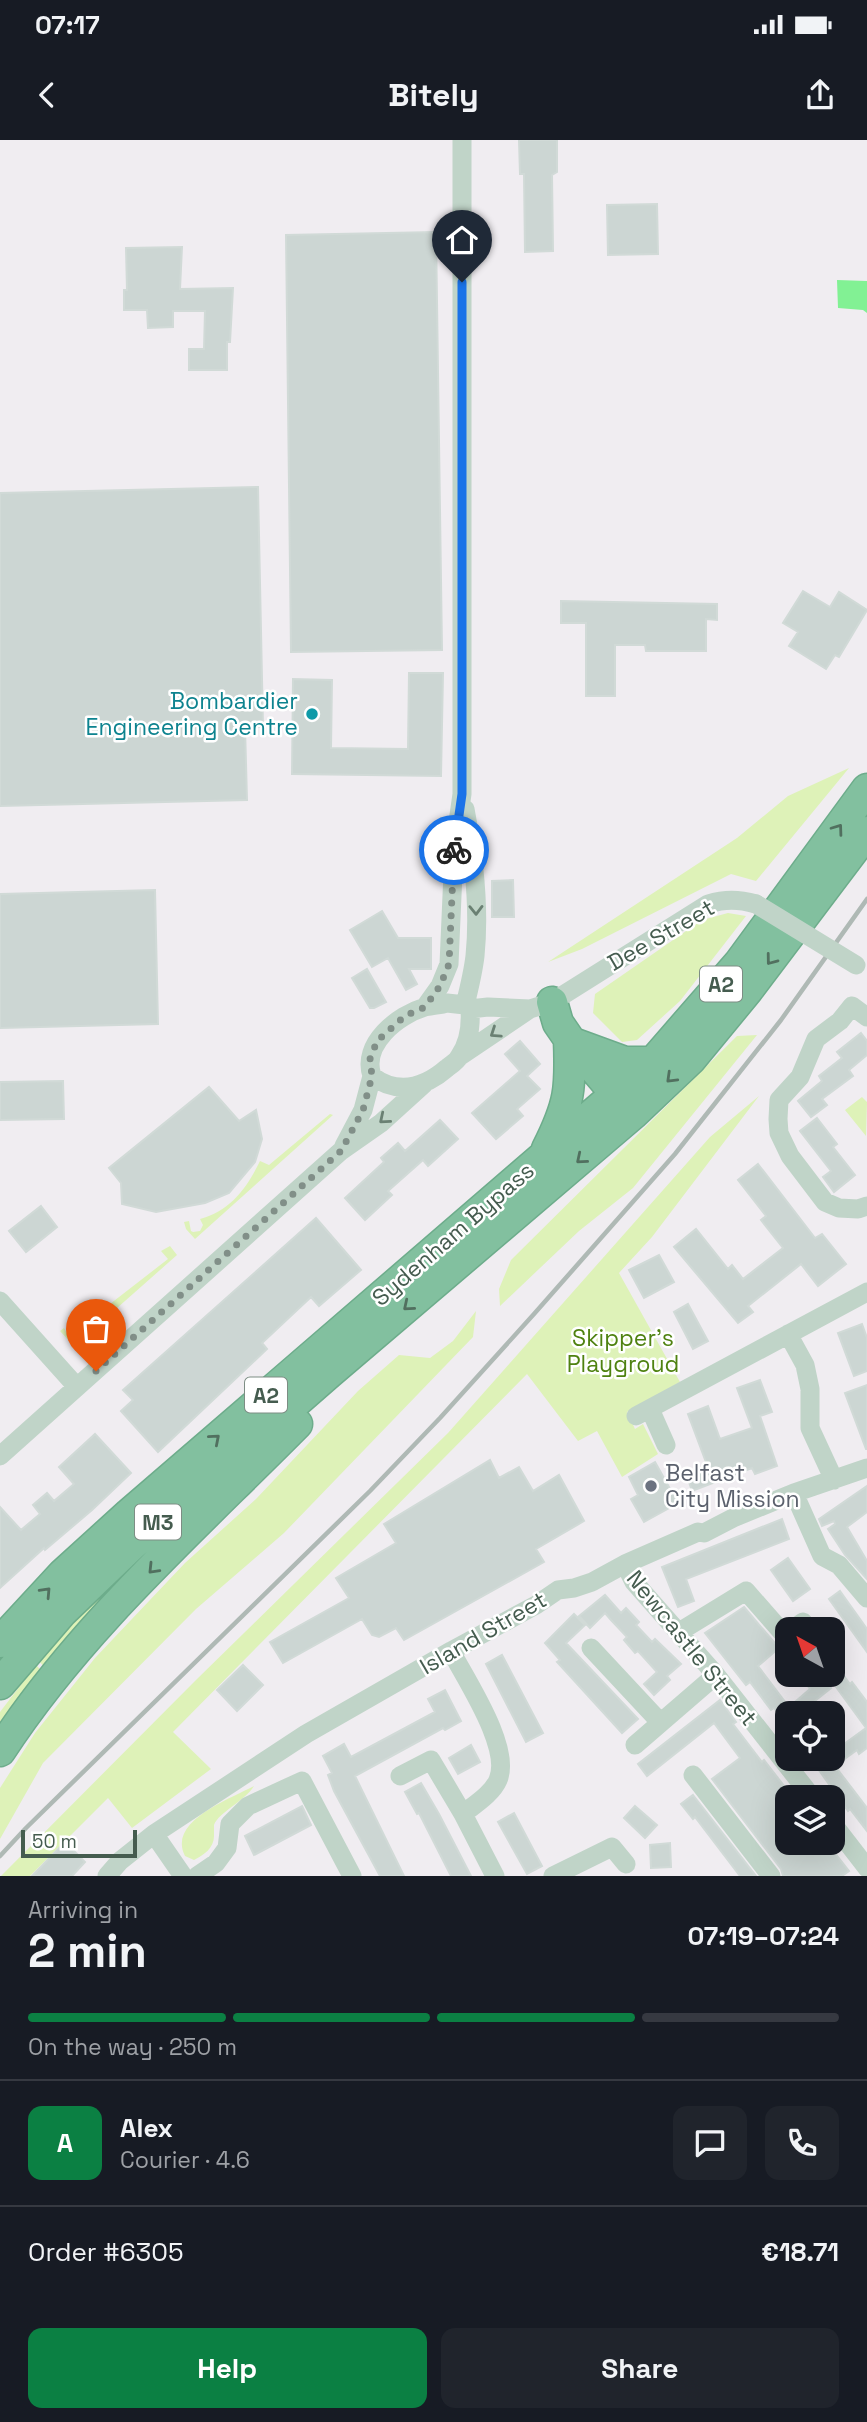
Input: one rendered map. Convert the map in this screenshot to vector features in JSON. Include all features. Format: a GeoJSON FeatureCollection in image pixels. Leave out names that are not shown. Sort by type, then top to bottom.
{"type":"FeatureCollection","features":[{"type":"Feature","properties":{"kind":"highway","name":"Sydenham Bypass"},"geometry":{"type":"LineString","coordinates":[[0,1642],[63,1574],[129,1514],[542,1158],[625,1105],[653,1062],[740,962],[867,789]]}},
{"type":"Feature","properties":{"kind":"highway","name":"Sydenham Bypass"},"geometry":{"type":"LineString","coordinates":[[328,1373],[625,1105],[708,1041],[867,832]]}},
{"type":"Feature","properties":{"kind":"highway"},"geometry":{"type":"LineString","coordinates":[[541,1005],[625,1105]]}},
{"type":"Feature","properties":{"kind":"highway"},"geometry":{"type":"LineString","coordinates":[[571,1041],[625,1062],[653,1062]]}},
{"type":"Feature","properties":{"kind":"highway"},"geometry":{"type":"LineString","coordinates":[[542,1158],[561,1121],[569,1096],[571,1041]]}},
{"type":"Feature","properties":{"kind":"highway","name":"M3"},"geometry":{"type":"LineString","coordinates":[[0,1684],[62,1612],[132,1545],[328,1373]]}},
{"type":"Feature","properties":{"kind":"highway","name":"A2"},"geometry":{"type":"LineString","coordinates":[[0,1751],[55,1676],[102,1622],[302,1418],[328,1373]]}},
{"type":"Feature","properties":{"kind":"street"},"geometry":{"type":"LineString","coordinates":[[425,1007],[440,986],[449,964],[454,850],[462,794],[463,140]]}},
{"type":"Feature","properties":{"kind":"street"},"geometry":{"type":"LineString","coordinates":[[0,1456],[341,1151],[381,1123],[459,1057],[469,1032],[468,1007],[475,957],[475,875],[462,794]]}},
{"type":"Feature","properties":{"kind":"street","name":"Dee Street"},"geometry":{"type":"LineString","coordinates":[[459,1057],[708,904],[724,899],[756,904],[862,968]]}},
{"type":"Feature","properties":{"kind":"street"},"geometry":{"type":"LineString","coordinates":[[341,1151],[363,1110],[372,1076],[370,1059],[377,1041],[405,1016],[425,1007],[447,1003],[468,1007],[541,1005]]}},
{"type":"Feature","properties":{"kind":"street"},"geometry":{"type":"LineString","coordinates":[[864,1211],[839,1208],[825,1202],[790,1156],[779,1133],[778,1119],[779,1100],[800,1077],[816,1039],[840,1021],[852,1006],[867,1017]]}},
{"type":"Feature","properties":{"kind":"street"},"geometry":{"type":"LineString","coordinates":[[372,1076],[393,1087],[410,1088],[424,1084]]}},
{"type":"Feature","properties":{"kind":"street"},"geometry":{"type":"LineString","coordinates":[[666,1445],[643,1412],[867,1292]]}},
{"type":"Feature","properties":{"kind":"street"},"geometry":{"type":"LineString","coordinates":[[0,1301],[77,1387]]}},
{"type":"Feature","properties":{"kind":"street"},"geometry":{"type":"LineString","coordinates":[[788,1334],[805,1366],[810,1389],[810,1428],[834,1479]]}},
{"type":"Feature","properties":{"kind":"street","name":"Island Street"},"geometry":{"type":"LineString","coordinates":[[107,1876],[120,1861],[154,1834],[306,1734],[536,1605],[558,1590],[592,1582],[671,1543],[698,1532],[704,1533],[794,1493],[867,1468]]}},
{"type":"Feature","properties":{"kind":"street"},"geometry":{"type":"LineString","coordinates":[[794,1493],[822,1556],[839,1565],[867,1598]]}},
{"type":"Feature","properties":{"kind":"street","name":"Newcastle Street"},"geometry":{"type":"LineString","coordinates":[[625,1564],[634,1582],[775,1746]]}},
{"type":"Feature","properties":{"kind":"street"},"geometry":{"type":"LineString","coordinates":[[679,1632],[746,1591],[775,1617]]}},
{"type":"Feature","properties":{"kind":"street"},"geometry":{"type":"LineString","coordinates":[[591,1648],[660,1722]]}},
{"type":"Feature","properties":{"kind":"street"},"geometry":{"type":"LineString","coordinates":[[451,1651],[494,1732],[500,1757],[498,1780],[483,1799],[463,1814]]}},
{"type":"Feature","properties":{"kind":"street"},"geometry":{"type":"LineString","coordinates":[[635,1745],[716,1675]]}},
{"type":"Feature","properties":{"kind":"street"},"geometry":{"type":"LineString","coordinates":[[400,1776],[431,1760],[495,1876]]}},
{"type":"Feature","properties":{"kind":"street"},"geometry":{"type":"LineString","coordinates":[[693,1775],[772,1876]]}},
{"type":"Feature","properties":{"kind":"street"},"geometry":{"type":"LineString","coordinates":[[197,1876],[216,1863],[227,1848],[230,1824],[248,1806],[302,1781],[352,1876]]}},
{"type":"Feature","properties":{"kind":"street"},"geometry":{"type":"LineString","coordinates":[[154,1834],[183,1876]]}},
{"type":"Feature","properties":{"kind":"street"},"geometry":{"type":"LineString","coordinates":[[845,1840],[867,1868]]}},
{"type":"Feature","properties":{"kind":"street"},"geometry":{"type":"LineString","coordinates":[[553,1876],[612,1847],[626,1864]]}},
{"type":"Feature","properties":{"kind":"green space"},"geometry":{"type":"Polygon","coordinates":[[[849,768],[756,881],[731,874],[582,949],[548,962],[737,838],[788,796],[849,768]]]}},
{"type":"Feature","properties":{"kind":"green space"},"geometry":{"type":"Polygon","coordinates":[[[728,913],[746,916],[680,1001],[637,1040],[622,1042],[593,1013],[595,994],[702,920],[728,913]]]}},
{"type":"Feature","properties":{"kind":"green space"},"geometry":{"type":"Polygon","coordinates":[[[757,1035],[633,1188],[579,1231],[500,1306],[499,1289],[511,1260],[737,1036],[757,1035]]]}},
{"type":"Feature","properties":{"kind":"green space","name":"Skipper's Playgroud"},"geometry":{"type":"Polygon","coordinates":[[[759,1096],[652,1237],[619,1273],[680,1382],[627,1412],[635,1429],[643,1424],[658,1454],[622,1477],[597,1431],[578,1441],[527,1374],[173,1732],[211,1769],[132,1828],[108,1798],[30,1876],[1,1876],[448,1433],[710,1137],[759,1096]]]}},
{"type":"Feature","properties":{"kind":"green space"},"geometry":{"type":"Polygon","coordinates":[[[862,1097],[867,1102],[866,1136],[845,1110],[862,1097]]]}},
{"type":"Feature","properties":{"kind":"green space"},"geometry":{"type":"Polygon","coordinates":[[[330,1114],[333,1115],[195,1239],[186,1229],[184,1222],[189,1221],[191,1231],[200,1231],[203,1225],[200,1219],[229,1204],[249,1180],[260,1161],[269,1165],[330,1114]]]}},
{"type":"Feature","properties":{"kind":"green space"},"geometry":{"type":"Polygon","coordinates":[[[170,1246],[177,1255],[82,1339],[78,1336],[71,1343],[60,1331],[64,1328],[69,1337],[76,1336],[81,1327],[91,1328],[94,1324],[92,1318],[168,1259],[161,1251],[170,1246]]]}},
{"type":"Feature","properties":{"kind":"green space"},"geometry":{"type":"Polygon","coordinates":[[[476,1311],[473,1337],[284,1533],[196,1609],[43,1763],[0,1839],[0,1788],[35,1733],[95,1658],[185,1563],[256,1499],[358,1391],[399,1355],[430,1358],[453,1341],[476,1311]]]}},
{"type":"Feature","properties":{"kind":"green space"},"geometry":{"type":"Polygon","coordinates":[[[150,1550],[45,1668],[39,1661],[65,1629],[150,1550]]]}},
{"type":"Feature","properties":{"kind":"green space"},"geometry":{"type":"Polygon","coordinates":[[[36,1665],[43,1672],[0,1731],[0,1712],[36,1665]]]}},
{"type":"Feature","properties":{"kind":"green space"},"geometry":{"type":"Polygon","coordinates":[[[254,1786],[217,1820],[214,1825],[214,1840],[208,1851],[194,1860],[185,1856],[182,1843],[185,1832],[193,1822],[217,1805],[254,1786]]]}},
{"type":"Feature","properties":{"kind":"shaded area"},"geometry":{"type":"Polygon","coordinates":[[[837,280],[867,281],[867,313],[863,310],[838,308],[837,280]]]}},
{"type":"Feature","properties":{"kind":"building"},"geometry":{"type":"Polygon","coordinates":[[[519,140],[557,140],[557,172],[552,175],[553,251],[525,252],[524,174],[520,174],[519,140]]]}},
{"type":"Feature","properties":{"kind":"building"},"geometry":{"type":"Polygon","coordinates":[[[657,204],[658,254],[608,255],[607,205],[657,204]]]}},
{"type":"Feature","properties":{"kind":"building"},"geometry":{"type":"Polygon","coordinates":[[[436,232],[442,650],[291,652],[286,235],[436,232]]]}},
{"type":"Feature","properties":{"kind":"building"},"geometry":{"type":"Polygon","coordinates":[[[182,247],[180,289],[233,288],[227,370],[189,370],[189,349],[204,349],[205,311],[173,311],[173,327],[148,328],[147,310],[124,310],[124,290],[127,290],[126,248],[182,247]]]}},
{"type":"Feature","properties":{"kind":"building"},"geometry":{"type":"Polygon","coordinates":[[[258,487],[263,727],[245,727],[247,800],[0,806],[0,493],[258,487]]]}},
{"type":"Feature","properties":{"kind":"building"},"geometry":{"type":"Polygon","coordinates":[[[803,591],[830,607],[839,592],[867,610],[839,657],[835,655],[826,669],[789,646],[798,632],[783,623],[803,591]]]}},
{"type":"Feature","properties":{"kind":"building"},"geometry":{"type":"Polygon","coordinates":[[[561,601],[717,604],[717,620],[706,619],[706,651],[646,651],[645,645],[615,645],[615,696],[586,696],[586,623],[561,623],[561,601]]]}},
{"type":"Feature","properties":{"kind":"building","name":"Bombardier Engineering Centre"},"geometry":{"type":"Polygon","coordinates":[[[409,673],[443,673],[441,776],[292,774],[293,679],[332,680],[331,748],[408,749],[409,673]]]}},
{"type":"Feature","properties":{"kind":"building"},"geometry":{"type":"Polygon","coordinates":[[[513,880],[514,917],[492,917],[492,881],[513,880]]]}},
{"type":"Feature","properties":{"kind":"building"},"geometry":{"type":"Polygon","coordinates":[[[155,890],[158,1024],[0,1028],[0,894],[155,890]]]}},
{"type":"Feature","properties":{"kind":"building"},"geometry":{"type":"Polygon","coordinates":[[[382,911],[398,938],[431,938],[431,969],[409,969],[417,984],[406,990],[388,958],[372,967],[350,930],[382,911]]]}},
{"type":"Feature","properties":{"kind":"building"},"geometry":{"type":"Polygon","coordinates":[[[367,969],[386,1002],[374,1008],[370,1008],[352,978],[367,969]]]}},
{"type":"Feature","properties":{"kind":"building"},"geometry":{"type":"Polygon","coordinates":[[[861,1033],[867,1041],[867,1055],[849,1070],[853,1076],[822,1099],[827,1105],[811,1117],[798,1101],[822,1081],[819,1076],[842,1058],[837,1052],[861,1033]]]}},
{"type":"Feature","properties":{"kind":"building"},"geometry":{"type":"Polygon","coordinates":[[[520,1041],[540,1064],[527,1076],[540,1089],[517,1109],[523,1116],[496,1139],[472,1113],[520,1071],[505,1054],[520,1041]]]}},
{"type":"Feature","properties":{"kind":"building"},"geometry":{"type":"Polygon","coordinates":[[[63,1081],[64,1119],[0,1120],[0,1082],[63,1081]]]}},
{"type":"Feature","properties":{"kind":"building"},"geometry":{"type":"Polygon","coordinates":[[[209,1087],[239,1121],[256,1110],[262,1139],[255,1162],[229,1193],[205,1203],[156,1212],[122,1204],[121,1183],[109,1168],[209,1087]]]}},
{"type":"Feature","properties":{"kind":"building"},"geometry":{"type":"Polygon","coordinates":[[[817,1118],[837,1144],[833,1147],[855,1175],[834,1192],[823,1177],[831,1171],[800,1131],[817,1118]]]}},
{"type":"Feature","properties":{"kind":"building"},"geometry":{"type":"Polygon","coordinates":[[[440,1120],[458,1139],[428,1166],[423,1160],[388,1191],[392,1195],[365,1220],[345,1198],[384,1162],[381,1158],[398,1143],[405,1151],[440,1120]]]}},
{"type":"Feature","properties":{"kind":"building"},"geometry":{"type":"Polygon","coordinates":[[[758,1164],[815,1238],[822,1234],[846,1264],[818,1286],[801,1264],[748,1306],[753,1312],[738,1323],[674,1247],[696,1229],[728,1269],[732,1265],[743,1279],[783,1248],[761,1220],[766,1216],[738,1180],[758,1164]]]}},
{"type":"Feature","properties":{"kind":"building"},"geometry":{"type":"Polygon","coordinates":[[[41,1206],[57,1227],[26,1252],[9,1231],[41,1206]]]}},
{"type":"Feature","properties":{"kind":"building"},"geometry":{"type":"Polygon","coordinates":[[[316,1218],[361,1270],[319,1306],[311,1297],[262,1343],[267,1349],[158,1452],[121,1411],[133,1400],[123,1390],[316,1218]]]}},
{"type":"Feature","properties":{"kind":"building"},"geometry":{"type":"Polygon","coordinates":[[[659,1255],[674,1282],[644,1298],[629,1270],[659,1255]]]}},
{"type":"Feature","properties":{"kind":"building"},"geometry":{"type":"Polygon","coordinates":[[[688,1304],[708,1341],[693,1349],[674,1312],[688,1304]]]}},
{"type":"Feature","properties":{"kind":"building"},"geometry":{"type":"Polygon","coordinates":[[[862,1324],[867,1338],[867,1371],[854,1376],[838,1333],[862,1324]]]}},
{"type":"Feature","properties":{"kind":"building"},"geometry":{"type":"Polygon","coordinates":[[[760,1380],[772,1412],[760,1416],[777,1466],[755,1474],[752,1468],[692,1491],[686,1473],[707,1465],[688,1414],[708,1406],[720,1439],[752,1428],[737,1388],[760,1380]]]}},
{"type":"Feature","properties":{"kind":"building"},"geometry":{"type":"Polygon","coordinates":[[[867,1385],[867,1449],[866,1449],[845,1393],[867,1385]]]}},
{"type":"Feature","properties":{"kind":"building"},"geometry":{"type":"Polygon","coordinates":[[[95,1434],[131,1473],[0,1588],[0,1507],[21,1530],[40,1514],[33,1505],[47,1493],[54,1501],[74,1484],[59,1467],[95,1434]]]}},
{"type":"Feature","properties":{"kind":"building"},"geometry":{"type":"Polygon","coordinates":[[[490,1460],[499,1478],[519,1467],[533,1491],[559,1475],[584,1521],[536,1549],[544,1562],[404,1640],[396,1628],[379,1637],[372,1635],[362,1619],[283,1663],[270,1642],[349,1598],[336,1578],[396,1543],[384,1524],[490,1460]]]}},
{"type":"Feature","properties":{"kind":"building","name":"Belfast City Mission"},"geometry":{"type":"Polygon","coordinates":[[[655,1462],[678,1503],[644,1522],[631,1499],[638,1495],[629,1477],[655,1462]]]}},
{"type":"Feature","properties":{"kind":"building"},"geometry":{"type":"Polygon","coordinates":[[[867,1486],[867,1512],[847,1527],[867,1561],[867,1579],[845,1555],[828,1529],[835,1524],[834,1521],[822,1526],[819,1519],[867,1486]]]}},
{"type":"Feature","properties":{"kind":"building"},"geometry":{"type":"Polygon","coordinates":[[[782,1519],[789,1539],[686,1579],[694,1601],[678,1607],[662,1567],[782,1519]]]}},
{"type":"Feature","properties":{"kind":"building"},"geometry":{"type":"Polygon","coordinates":[[[788,1558],[810,1589],[793,1601],[771,1570],[788,1558]]]}},
{"type":"Feature","properties":{"kind":"building"},"geometry":{"type":"Polygon","coordinates":[[[840,1591],[867,1629],[867,1652],[845,1621],[845,1617],[842,1617],[829,1599],[840,1591]]]}},
{"type":"Feature","properties":{"kind":"building"},"geometry":{"type":"Polygon","coordinates":[[[605,1595],[621,1613],[626,1608],[639,1622],[636,1625],[652,1642],[655,1639],[681,1664],[667,1676],[670,1680],[654,1695],[644,1684],[657,1672],[638,1651],[635,1653],[624,1640],[627,1637],[605,1613],[590,1628],[579,1616],[605,1595]]]}},
{"type":"Feature","properties":{"kind":"building"},"geometry":{"type":"Polygon","coordinates":[[[744,1607],[775,1643],[775,1651],[758,1666],[784,1701],[775,1701],[775,1709],[771,1710],[750,1682],[746,1685],[705,1633],[744,1607]]]}},
{"type":"Feature","properties":{"kind":"building"},"geometry":{"type":"Polygon","coordinates":[[[574,1614],[585,1625],[566,1643],[638,1719],[622,1733],[557,1662],[560,1660],[545,1643],[574,1614]]]}},
{"type":"Feature","properties":{"kind":"building"},"geometry":{"type":"Polygon","coordinates":[[[502,1655],[543,1733],[526,1742],[486,1664],[502,1655]]]}},
{"type":"Feature","properties":{"kind":"building"},"geometry":{"type":"Polygon","coordinates":[[[243,1665],[263,1685],[237,1711],[217,1690],[243,1665]]]}},
{"type":"Feature","properties":{"kind":"building"},"geometry":{"type":"Polygon","coordinates":[[[845,1677],[850,1684],[852,1682],[867,1702],[867,1748],[859,1754],[857,1750],[845,1759],[845,1743],[866,1728],[836,1687],[845,1687],[845,1677]]]}},
{"type":"Feature","properties":{"kind":"building"},"geometry":{"type":"Polygon","coordinates":[[[808,1687],[831,1688],[815,1701],[796,1701],[810,1689],[808,1687]]]}},
{"type":"Feature","properties":{"kind":"building"},"geometry":{"type":"Polygon","coordinates":[[[445,1690],[461,1721],[355,1776],[404,1876],[380,1876],[334,1791],[328,1775],[332,1773],[323,1756],[344,1744],[351,1757],[435,1712],[428,1699],[445,1690]]]}},
{"type":"Feature","properties":{"kind":"building"},"geometry":{"type":"Polygon","coordinates":[[[720,1700],[736,1722],[733,1724],[783,1785],[775,1785],[775,1855],[836,1855],[849,1871],[842,1876],[783,1876],[781,1869],[712,1779],[740,1758],[714,1723],[647,1776],[638,1764],[720,1700]]]}},
{"type":"Feature","properties":{"kind":"building"},"geometry":{"type":"Polygon","coordinates":[[[471,1745],[480,1762],[458,1774],[449,1758],[471,1745]]]}},
{"type":"Feature","properties":{"kind":"building"},"geometry":{"type":"Polygon","coordinates":[[[820,1771],[839,1771],[867,1808],[867,1831],[850,1809],[848,1811],[845,1807],[845,1785],[830,1785],[820,1771]]]}},
{"type":"Feature","properties":{"kind":"building"},"geometry":{"type":"Polygon","coordinates":[[[421,1783],[471,1876],[451,1876],[419,1813],[417,1814],[405,1792],[421,1783]]]}},
{"type":"Feature","properties":{"kind":"building"},"geometry":{"type":"Polygon","coordinates":[[[693,1795],[756,1876],[740,1876],[695,1817],[693,1819],[681,1804],[693,1795]]]}},
{"type":"Feature","properties":{"kind":"building"},"geometry":{"type":"Polygon","coordinates":[[[302,1806],[311,1825],[254,1855],[245,1836],[302,1806]]]}},
{"type":"Feature","properties":{"kind":"building"},"geometry":{"type":"Polygon","coordinates":[[[635,1806],[657,1825],[645,1838],[624,1818],[635,1806]]]}},
{"type":"Feature","properties":{"kind":"building"},"geometry":{"type":"Polygon","coordinates":[[[514,1813],[542,1866],[527,1874],[498,1822],[514,1813]]]}},
{"type":"Feature","properties":{"kind":"building"},"geometry":{"type":"Polygon","coordinates":[[[65,1842],[85,1862],[72,1876],[32,1876],[65,1842]]]}},
{"type":"Feature","properties":{"kind":"building"},"geometry":{"type":"Polygon","coordinates":[[[670,1843],[671,1867],[651,1868],[650,1845],[670,1843]]]}},
{"type":"Feature","properties":{"kind":"railway"},"geometry":{"type":"LineString","coordinates":[[0,1856],[370,1491],[440,1418],[675,1154],[781,1020],[867,899]]}},
{"type":"Feature","properties":{"kind":"way so far"},"geometry":{"type":"LineString","coordinates":[[96,1371],[341,1151],[363,1110],[372,1076],[370,1059],[377,1041],[405,1016],[425,1007],[440,986],[449,964],[454,850]]}},
{"type":"Feature","properties":{"kind":"place","name":"Bombardier Engineering Centre"},"geometry":{"type":"Point","coordinates":[312,714]}},
{"type":"Feature","properties":{"kind":"place","name":"Belfast City Mission"},"geometry":{"type":"Point","coordinates":[651,1486]}},
{"type":"Feature","properties":{"kind":"route"},"geometry":{"type":"LineString","coordinates":[[454,850],[462,794],[462,282]]}}]}
